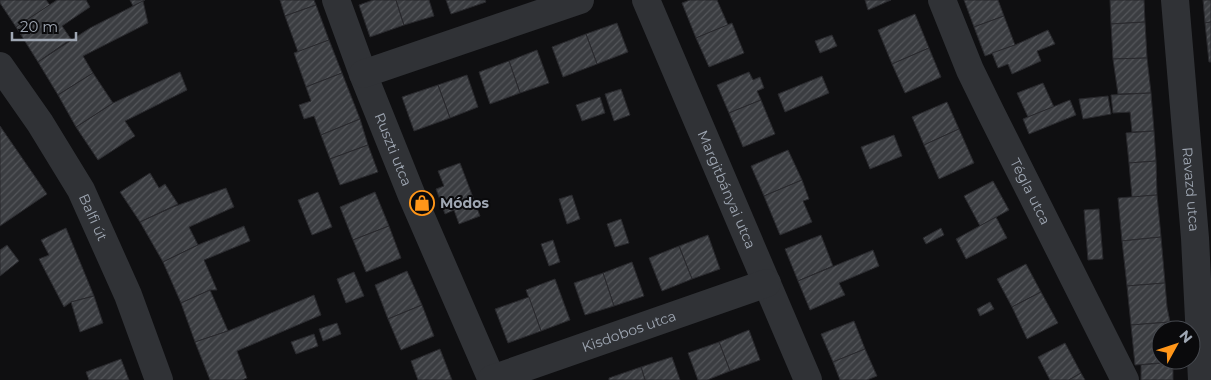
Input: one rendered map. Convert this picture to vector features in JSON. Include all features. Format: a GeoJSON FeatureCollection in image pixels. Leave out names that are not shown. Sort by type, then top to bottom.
{"type":"FeatureCollection","features":[{"type":"Feature","properties":{"kind":"street","name":"Ruszti utca"},"geometry":{"type":"LineString","coordinates":[[336,0],[363,74],[412,196],[492,380]]}},
{"type":"Feature","properties":{"kind":"street"},"geometry":{"type":"LineString","coordinates":[[363,74],[580,0]]}},
{"type":"Feature","properties":{"kind":"street","name":"Margitbányai utca"},"geometry":{"type":"LineString","coordinates":[[646,0],[808,380]]}},
{"type":"Feature","properties":{"kind":"street","name":"Tégla utca"},"geometry":{"type":"LineString","coordinates":[[942,0],[970,70],[990,113],[1125,380]]}},
{"type":"Feature","properties":{"kind":"street","name":"Ravazd utca"},"geometry":{"type":"LineString","coordinates":[[1175,0],[1203,237],[1202,380]]}},
{"type":"Feature","properties":{"kind":"street","name":"Balfi út"},"geometry":{"type":"LineString","coordinates":[[0,66],[40,123],[81,190],[128,295],[159,380]]}},
{"type":"Feature","properties":{"kind":"street","name":"Kisdobos utca"},"geometry":{"type":"LineString","coordinates":[[492,380],[767,283]]}},
{"type":"Feature","properties":{"kind":"building"},"geometry":{"type":"Polygon","coordinates":[[[0,0],[46,0],[50,5],[16,27],[0,3],[0,0]]]}},
{"type":"Feature","properties":{"kind":"building"},"geometry":{"type":"Polygon","coordinates":[[[57,0],[86,0],[90,7],[62,26],[71,39],[38,62],[16,27],[57,0]]]}},
{"type":"Feature","properties":{"kind":"building"},"geometry":{"type":"Polygon","coordinates":[[[130,0],[145,0],[133,6],[130,0]]]}},
{"type":"Feature","properties":{"kind":"building"},"geometry":{"type":"Polygon","coordinates":[[[280,0],[314,0],[316,5],[285,16],[280,0]]]}},
{"type":"Feature","properties":{"kind":"building"},"geometry":{"type":"Polygon","coordinates":[[[373,0],[396,0],[404,25],[370,37],[359,5],[373,0]]]}},
{"type":"Feature","properties":{"kind":"building"},"geometry":{"type":"Polygon","coordinates":[[[396,0],[429,0],[434,16],[404,25],[396,0]]]}},
{"type":"Feature","properties":{"kind":"building"},"geometry":{"type":"Polygon","coordinates":[[[446,0],[485,0],[486,2],[451,14],[446,0]]]}},
{"type":"Feature","properties":{"kind":"building"},"geometry":{"type":"Polygon","coordinates":[[[690,0],[717,0],[728,25],[696,38],[682,3],[690,0]]]}},
{"type":"Feature","properties":{"kind":"building"},"geometry":{"type":"Polygon","coordinates":[[[865,0],[891,0],[868,10],[865,0]]]}},
{"type":"Feature","properties":{"kind":"building"},"geometry":{"type":"Polygon","coordinates":[[[964,0],[998,0],[1004,16],[974,27],[964,0]]]}},
{"type":"Feature","properties":{"kind":"building"},"geometry":{"type":"Polygon","coordinates":[[[1110,0],[1144,0],[1145,22],[1111,24],[1110,0]]]}},
{"type":"Feature","properties":{"kind":"building"},"geometry":{"type":"Polygon","coordinates":[[[1203,0],[1211,0],[1211,22],[1205,23],[1203,0]]]}},
{"type":"Feature","properties":{"kind":"building"},"geometry":{"type":"Polygon","coordinates":[[[143,1],[148,23],[83,56],[93,73],[58,95],[38,62],[90,28],[143,1]]]}},
{"type":"Feature","properties":{"kind":"building"},"geometry":{"type":"Polygon","coordinates":[[[316,5],[329,40],[298,52],[285,16],[316,5]]]}},
{"type":"Feature","properties":{"kind":"building"},"geometry":{"type":"Polygon","coordinates":[[[915,14],[929,48],[892,64],[878,30],[915,14]]]}},
{"type":"Feature","properties":{"kind":"building"},"geometry":{"type":"Polygon","coordinates":[[[1004,16],[1015,45],[985,56],[974,27],[1004,16]]]}},
{"type":"Feature","properties":{"kind":"building"},"geometry":{"type":"Polygon","coordinates":[[[1145,22],[1147,58],[1113,59],[1111,24],[1145,22]]]}},
{"type":"Feature","properties":{"kind":"building"},"geometry":{"type":"Polygon","coordinates":[[[1211,22],[1211,62],[1209,62],[1205,23],[1211,22]]]}},
{"type":"Feature","properties":{"kind":"building"},"geometry":{"type":"Polygon","coordinates":[[[617,23],[628,52],[597,64],[586,34],[617,23]]]}},
{"type":"Feature","properties":{"kind":"building"},"geometry":{"type":"Polygon","coordinates":[[[732,23],[744,53],[709,67],[696,38],[732,23]]]}},
{"type":"Feature","properties":{"kind":"building"},"geometry":{"type":"Polygon","coordinates":[[[1048,30],[1055,44],[1037,51],[1041,61],[1012,74],[1008,64],[998,68],[992,53],[1048,30]]]}},
{"type":"Feature","properties":{"kind":"building"},"geometry":{"type":"Polygon","coordinates":[[[586,34],[597,64],[563,77],[552,47],[586,34]]]}},
{"type":"Feature","properties":{"kind":"building"},"geometry":{"type":"Polygon","coordinates":[[[832,35],[837,46],[820,53],[815,41],[832,35]]]}},
{"type":"Feature","properties":{"kind":"building"},"geometry":{"type":"Polygon","coordinates":[[[329,40],[342,73],[306,87],[294,53],[329,40]]]}},
{"type":"Feature","properties":{"kind":"building"},"geometry":{"type":"Polygon","coordinates":[[[929,48],[941,77],[905,93],[892,64],[929,48]]]}},
{"type":"Feature","properties":{"kind":"building"},"geometry":{"type":"Polygon","coordinates":[[[537,50],[549,83],[520,93],[509,61],[537,50]]]}},
{"type":"Feature","properties":{"kind":"building"},"geometry":{"type":"Polygon","coordinates":[[[1147,58],[1151,93],[1118,94],[1113,59],[1147,58]]]}},
{"type":"Feature","properties":{"kind":"building"},"geometry":{"type":"Polygon","coordinates":[[[509,61],[520,93],[490,104],[479,72],[509,61]]]}},
{"type":"Feature","properties":{"kind":"building"},"geometry":{"type":"Polygon","coordinates":[[[180,72],[187,90],[125,121],[135,136],[98,160],[76,127],[113,103],[180,72]]]}},
{"type":"Feature","properties":{"kind":"building"},"geometry":{"type":"Polygon","coordinates":[[[749,72],[753,80],[760,77],[764,88],[757,91],[761,100],[729,113],[717,85],[749,72]]]}},
{"type":"Feature","properties":{"kind":"building"},"geometry":{"type":"Polygon","coordinates":[[[93,73],[113,103],[76,127],[58,95],[93,73]]]}},
{"type":"Feature","properties":{"kind":"building"},"geometry":{"type":"Polygon","coordinates":[[[342,73],[360,119],[321,135],[314,116],[304,119],[299,105],[311,101],[306,87],[342,73]]]}},
{"type":"Feature","properties":{"kind":"building"},"geometry":{"type":"Polygon","coordinates":[[[467,75],[478,107],[450,118],[438,85],[467,75]]]}},
{"type":"Feature","properties":{"kind":"building"},"geometry":{"type":"Polygon","coordinates":[[[822,76],[829,93],[785,112],[778,94],[822,76]]]}},
{"type":"Feature","properties":{"kind":"building"},"geometry":{"type":"Polygon","coordinates":[[[1043,83],[1054,107],[1028,117],[1017,93],[1043,83]]]}},
{"type":"Feature","properties":{"kind":"building"},"geometry":{"type":"Polygon","coordinates":[[[438,85],[450,118],[414,131],[402,97],[438,85]]]}},
{"type":"Feature","properties":{"kind":"building"},"geometry":{"type":"Polygon","coordinates":[[[621,89],[630,115],[614,121],[605,94],[621,89]]]}},
{"type":"Feature","properties":{"kind":"building"},"geometry":{"type":"Polygon","coordinates":[[[1151,93],[1154,131],[1132,132],[1130,112],[1113,113],[1111,95],[1151,93]]]}},
{"type":"Feature","properties":{"kind":"building"},"geometry":{"type":"Polygon","coordinates":[[[1108,96],[1111,114],[1083,119],[1079,99],[1108,96]]]}},
{"type":"Feature","properties":{"kind":"building"},"geometry":{"type":"Polygon","coordinates":[[[600,97],[605,113],[582,121],[576,105],[600,97]]]}},
{"type":"Feature","properties":{"kind":"building"},"geometry":{"type":"Polygon","coordinates":[[[761,100],[775,134],[743,147],[729,113],[761,100]]]}},
{"type":"Feature","properties":{"kind":"building"},"geometry":{"type":"Polygon","coordinates":[[[1070,100],[1076,115],[1029,134],[1023,119],[1070,100]]]}},
{"type":"Feature","properties":{"kind":"building"},"geometry":{"type":"Polygon","coordinates":[[[947,102],[959,129],[924,145],[912,117],[947,102]]]}},
{"type":"Feature","properties":{"kind":"building"},"geometry":{"type":"Polygon","coordinates":[[[360,119],[368,145],[330,159],[321,135],[360,119]]]}},
{"type":"Feature","properties":{"kind":"building"},"geometry":{"type":"Polygon","coordinates":[[[0,126],[47,194],[0,226],[0,126]]]}},
{"type":"Feature","properties":{"kind":"building"},"geometry":{"type":"Polygon","coordinates":[[[959,129],[974,163],[939,179],[924,145],[959,129]]]}},
{"type":"Feature","properties":{"kind":"building"},"geometry":{"type":"Polygon","coordinates":[[[1154,131],[1156,161],[1129,163],[1126,133],[1154,131]]]}},
{"type":"Feature","properties":{"kind":"building"},"geometry":{"type":"Polygon","coordinates":[[[894,135],[902,156],[870,169],[861,147],[894,135]]]}},
{"type":"Feature","properties":{"kind":"building"},"geometry":{"type":"Polygon","coordinates":[[[368,145],[378,172],[340,185],[330,159],[368,145]]]}},
{"type":"Feature","properties":{"kind":"building"},"geometry":{"type":"Polygon","coordinates":[[[788,150],[802,180],[764,196],[751,166],[788,150]]]}},
{"type":"Feature","properties":{"kind":"building"},"geometry":{"type":"Polygon","coordinates":[[[1156,161],[1157,195],[1132,197],[1129,163],[1156,161]]]}},
{"type":"Feature","properties":{"kind":"building"},"geometry":{"type":"Polygon","coordinates":[[[460,163],[480,216],[459,224],[454,210],[445,214],[436,189],[444,186],[438,171],[460,163]]]}},
{"type":"Feature","properties":{"kind":"building"},"geometry":{"type":"Polygon","coordinates":[[[150,173],[159,188],[165,184],[178,204],[140,222],[120,192],[150,173]]]}},
{"type":"Feature","properties":{"kind":"building"},"geometry":{"type":"Polygon","coordinates":[[[802,180],[809,199],[803,201],[812,222],[780,235],[764,196],[802,180]]]}},
{"type":"Feature","properties":{"kind":"building"},"geometry":{"type":"Polygon","coordinates":[[[993,181],[1009,210],[980,226],[964,196],[993,181]]]}},
{"type":"Feature","properties":{"kind":"building"},"geometry":{"type":"Polygon","coordinates":[[[226,188],[234,207],[189,227],[198,245],[163,262],[140,222],[173,207],[226,188]]]}},
{"type":"Feature","properties":{"kind":"building"},"geometry":{"type":"Polygon","coordinates":[[[318,192],[332,227],[312,235],[298,200],[318,192]]]}},
{"type":"Feature","properties":{"kind":"building"},"geometry":{"type":"Polygon","coordinates":[[[375,192],[389,226],[353,240],[340,207],[375,192]]]}},
{"type":"Feature","properties":{"kind":"building"},"geometry":{"type":"Polygon","coordinates":[[[572,195],[580,219],[567,224],[559,199],[572,195]]]}},
{"type":"Feature","properties":{"kind":"building"},"geometry":{"type":"Polygon","coordinates":[[[1157,195],[1161,237],[1122,241],[1118,198],[1157,195]]]}},
{"type":"Feature","properties":{"kind":"building"},"geometry":{"type":"Polygon","coordinates":[[[1099,209],[1103,259],[1088,260],[1084,210],[1099,209]]]}},
{"type":"Feature","properties":{"kind":"building"},"geometry":{"type":"Polygon","coordinates":[[[996,217],[1007,238],[966,259],[956,239],[996,217]]]}},
{"type":"Feature","properties":{"kind":"building"},"geometry":{"type":"Polygon","coordinates":[[[621,219],[629,243],[615,247],[607,224],[621,219]]]}},
{"type":"Feature","properties":{"kind":"building"},"geometry":{"type":"Polygon","coordinates":[[[244,226],[250,241],[204,260],[217,290],[210,290],[181,303],[163,262],[244,226]]]}},
{"type":"Feature","properties":{"kind":"building"},"geometry":{"type":"Polygon","coordinates":[[[389,226],[401,258],[366,272],[353,240],[389,226]]]}},
{"type":"Feature","properties":{"kind":"building"},"geometry":{"type":"Polygon","coordinates":[[[66,228],[94,296],[71,302],[64,307],[39,259],[49,255],[41,240],[66,228]]]}},
{"type":"Feature","properties":{"kind":"building"},"geometry":{"type":"Polygon","coordinates":[[[941,228],[944,235],[926,244],[923,238],[941,228]]]}},
{"type":"Feature","properties":{"kind":"building"},"geometry":{"type":"Polygon","coordinates":[[[708,235],[720,269],[692,279],[679,246],[708,235]]]}},
{"type":"Feature","properties":{"kind":"building"},"geometry":{"type":"Polygon","coordinates":[[[821,235],[833,266],[798,281],[785,249],[821,235]]]}},
{"type":"Feature","properties":{"kind":"building"},"geometry":{"type":"Polygon","coordinates":[[[1161,237],[1165,283],[1127,286],[1122,241],[1161,237]]]}},
{"type":"Feature","properties":{"kind":"building"},"geometry":{"type":"Polygon","coordinates":[[[553,240],[560,262],[549,266],[541,244],[553,240]]]}},
{"type":"Feature","properties":{"kind":"building"},"geometry":{"type":"Polygon","coordinates":[[[7,245],[19,261],[0,276],[0,250],[7,245]]]}},
{"type":"Feature","properties":{"kind":"building"},"geometry":{"type":"Polygon","coordinates":[[[679,246],[692,279],[662,291],[649,258],[679,246]]]}},
{"type":"Feature","properties":{"kind":"building"},"geometry":{"type":"Polygon","coordinates":[[[873,250],[879,266],[839,283],[845,295],[810,310],[798,281],[873,250]]]}},
{"type":"Feature","properties":{"kind":"building"},"geometry":{"type":"Polygon","coordinates":[[[632,262],[644,296],[614,306],[603,273],[632,262]]]}},
{"type":"Feature","properties":{"kind":"building"},"geometry":{"type":"Polygon","coordinates":[[[1026,264],[1041,292],[1012,307],[997,279],[1026,264]]]}},
{"type":"Feature","properties":{"kind":"building"},"geometry":{"type":"Polygon","coordinates":[[[407,271],[422,305],[388,319],[375,285],[407,271]]]}},
{"type":"Feature","properties":{"kind":"building"},"geometry":{"type":"Polygon","coordinates":[[[354,272],[364,296],[346,303],[337,279],[354,272]]]}},
{"type":"Feature","properties":{"kind":"building"},"geometry":{"type":"Polygon","coordinates":[[[603,273],[614,306],[585,315],[574,283],[603,273]]]}},
{"type":"Feature","properties":{"kind":"building"},"geometry":{"type":"Polygon","coordinates":[[[555,279],[570,320],[541,331],[526,290],[555,279]]]}},
{"type":"Feature","properties":{"kind":"building"},"geometry":{"type":"Polygon","coordinates":[[[1165,283],[1170,320],[1151,320],[1151,323],[1131,325],[1127,286],[1165,283]]]}},
{"type":"Feature","properties":{"kind":"building"},"geometry":{"type":"Polygon","coordinates":[[[210,290],[228,331],[195,342],[181,303],[210,290]]]}},
{"type":"Feature","properties":{"kind":"building"},"geometry":{"type":"Polygon","coordinates":[[[1041,292],[1058,323],[1027,339],[1012,307],[1041,292]]]}},
{"type":"Feature","properties":{"kind":"building"},"geometry":{"type":"Polygon","coordinates":[[[314,295],[321,315],[237,351],[247,378],[242,380],[210,380],[195,342],[228,331],[314,295]]]}},
{"type":"Feature","properties":{"kind":"building"},"geometry":{"type":"Polygon","coordinates":[[[94,296],[103,323],[80,332],[71,302],[94,296]]]}},
{"type":"Feature","properties":{"kind":"building"},"geometry":{"type":"Polygon","coordinates":[[[529,297],[541,331],[508,343],[495,309],[529,297]]]}},
{"type":"Feature","properties":{"kind":"building"},"geometry":{"type":"Polygon","coordinates":[[[990,302],[994,309],[980,316],[977,309],[990,302]]]}},
{"type":"Feature","properties":{"kind":"building"},"geometry":{"type":"Polygon","coordinates":[[[422,305],[434,336],[401,350],[388,319],[422,305]]]}},
{"type":"Feature","properties":{"kind":"building"},"geometry":{"type":"Polygon","coordinates":[[[854,321],[865,349],[833,362],[821,334],[854,321]]]}},
{"type":"Feature","properties":{"kind":"building"},"geometry":{"type":"Polygon","coordinates":[[[337,323],[341,334],[323,341],[319,329],[337,323]]]}},
{"type":"Feature","properties":{"kind":"building"},"geometry":{"type":"Polygon","coordinates":[[[1151,323],[1151,364],[1135,365],[1131,325],[1151,323]]]}},
{"type":"Feature","properties":{"kind":"building"},"geometry":{"type":"Polygon","coordinates":[[[749,330],[760,360],[730,371],[719,342],[749,330]]]}},
{"type":"Feature","properties":{"kind":"building"},"geometry":{"type":"Polygon","coordinates":[[[314,334],[318,346],[296,354],[291,342],[314,334]]]}},
{"type":"Feature","properties":{"kind":"building"},"geometry":{"type":"Polygon","coordinates":[[[719,342],[730,371],[707,380],[698,380],[688,353],[719,342]]]}},
{"type":"Feature","properties":{"kind":"building"},"geometry":{"type":"Polygon","coordinates":[[[1065,343],[1081,373],[1069,380],[1050,380],[1038,357],[1065,343]]]}},
{"type":"Feature","properties":{"kind":"building"},"geometry":{"type":"Polygon","coordinates":[[[440,349],[452,380],[418,380],[411,361],[440,349]]]}},
{"type":"Feature","properties":{"kind":"building"},"geometry":{"type":"Polygon","coordinates":[[[865,349],[877,376],[867,380],[840,380],[833,362],[865,349]]]}},
{"type":"Feature","properties":{"kind":"building"},"geometry":{"type":"Polygon","coordinates":[[[672,357],[680,380],[645,380],[641,367],[672,357]]]}},
{"type":"Feature","properties":{"kind":"building"},"geometry":{"type":"Polygon","coordinates":[[[121,359],[129,380],[89,380],[86,372],[121,359]]]}},
{"type":"Feature","properties":{"kind":"building"},"geometry":{"type":"Polygon","coordinates":[[[1151,364],[1151,370],[1173,370],[1173,380],[1141,380],[1141,365],[1151,364]]]}},
{"type":"Feature","properties":{"kind":"building"},"geometry":{"type":"Polygon","coordinates":[[[641,367],[645,380],[609,380],[609,378],[641,367]]]}},
{"type":"Feature","properties":{"kind":"building"},"geometry":{"type":"Polygon","coordinates":[[[1081,373],[1085,380],[1069,380],[1081,373]]]}},
{"type":"Feature","properties":{"kind":"place","name":"Módos"},"geometry":{"type":"Point","coordinates":[422,203]}}]}
